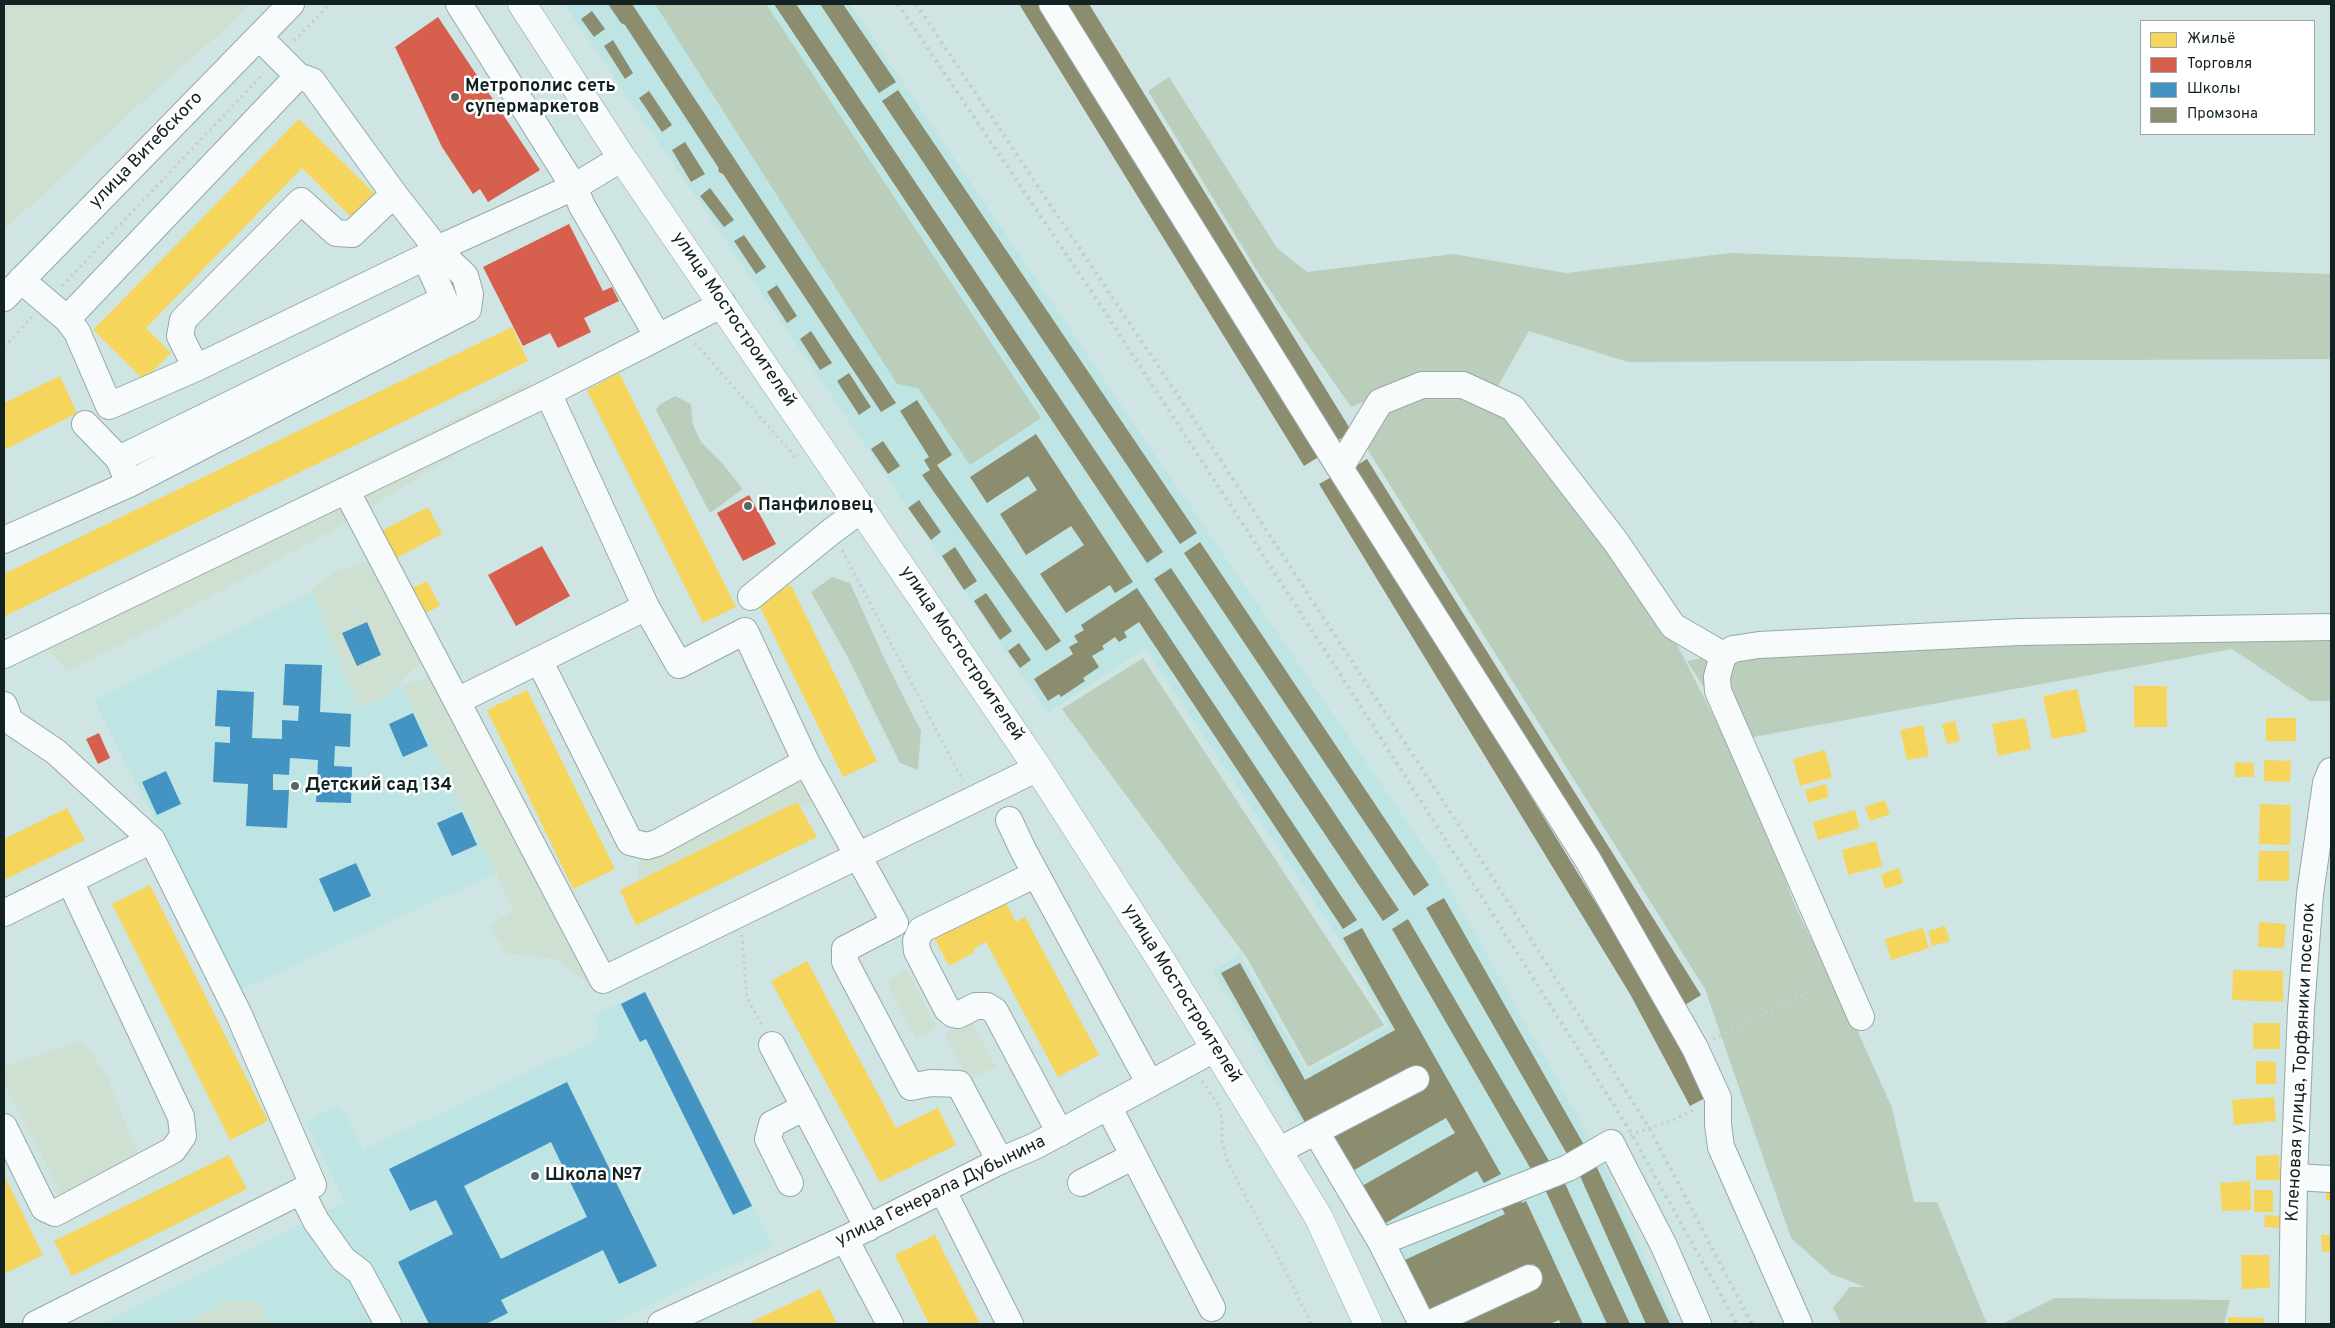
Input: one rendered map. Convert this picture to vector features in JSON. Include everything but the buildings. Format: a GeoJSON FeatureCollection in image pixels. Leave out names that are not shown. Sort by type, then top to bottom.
{"type":"FeatureCollection","features":[{"type":"Feature","properties":{"kind":"main road","name":"улица Мостостроителей"},"geometry":{"type":"LineString","coordinates":[[522,4],[622,158],[1038,768],[1216,1048],[1318,1216],[1368,1324]]}},
{"type":"Feature","properties":{"kind":"street","name":"улица Витебского"},"geometry":{"type":"LineString","coordinates":[[12,289],[292,4]]}},
{"type":"Feature","properties":{"kind":"street"},"geometry":{"type":"LineString","coordinates":[[459,4],[574,187],[582,206],[658,337]]}},
{"type":"Feature","properties":{"kind":"street"},"geometry":{"type":"LineString","coordinates":[[1052,4],[1340,468],[1588,860],[1695,1048],[1718,1098],[1718,1124],[1721,1147],[1799,1324]]}},
{"type":"Feature","properties":{"kind":"street"},"geometry":{"type":"LineString","coordinates":[[119,459],[444,299],[431,253],[394,194],[312,82],[298,76],[259,37]]}},
{"type":"Feature","properties":{"kind":"street"},"geometry":{"type":"LineString","coordinates":[[67,319],[298,76]]}},
{"type":"Feature","properties":{"kind":"street"},"geometry":{"type":"LineString","coordinates":[[12,289],[47,302],[67,319],[77,332],[109,406],[196,368],[431,253],[574,187],[622,158]]}},
{"type":"Feature","properties":{"kind":"street"},"geometry":{"type":"LineString","coordinates":[[196,368],[180,336],[183,320],[301,201],[336,233],[352,234],[394,194]]}},
{"type":"Feature","properties":{"kind":"street"},"geometry":{"type":"LineString","coordinates":[[4,540],[129,484],[468,309],[470,294],[466,276],[431,253]]}},
{"type":"Feature","properties":{"kind":"street"},"geometry":{"type":"LineString","coordinates":[[4,655],[548,393],[723,304]]}},
{"type":"Feature","properties":{"kind":"street"},"geometry":{"type":"LineString","coordinates":[[1340,468],[1380,402],[1422,385],[1463,385],[1513,408],[1616,542],[1673,626],[1723,655]]}},
{"type":"Feature","properties":{"kind":"street"},"geometry":{"type":"LineString","coordinates":[[548,393],[646,607],[679,665],[745,631],[806,762],[895,922],[845,950],[845,962],[911,1087],[931,1083],[959,1084],[1000,1161]]}},
{"type":"Feature","properties":{"kind":"street"},"geometry":{"type":"LineString","coordinates":[[85,424],[119,459],[129,484]]}},
{"type":"Feature","properties":{"kind":"street"},"geometry":{"type":"LineString","coordinates":[[346,490],[603,980],[1038,768]]}},
{"type":"Feature","properties":{"kind":"street"},"geometry":{"type":"LineString","coordinates":[[751,597],[832,531],[862,510]]}},
{"type":"Feature","properties":{"kind":"street"},"geometry":{"type":"LineString","coordinates":[[457,701],[646,607]]}},
{"type":"Feature","properties":{"kind":"street"},"geometry":{"type":"LineString","coordinates":[[1861,1017],[1718,691],[1717,676],[1723,655],[1733,649],[1759,645],[2018,632],[2331,627]]}},
{"type":"Feature","properties":{"kind":"street"},"geometry":{"type":"LineString","coordinates":[[539,660],[630,842],[647,846],[658,843],[806,762]]}},
{"type":"Feature","properties":{"kind":"street"},"geometry":{"type":"LineString","coordinates":[[6,717],[56,752],[152,840],[239,1015],[313,1185],[36,1324]]}},
{"type":"Feature","properties":{"kind":"street","name":"Кленовая улица, Торфяники поселок"},"geometry":{"type":"LineString","coordinates":[[2292,1324],[2294,1177],[2301,1009],[2310,894],[2326,783],[2331,771]]}},
{"type":"Feature","properties":{"kind":"street"},"geometry":{"type":"LineString","coordinates":[[1010,820],[1019,876],[1150,1084]]}},
{"type":"Feature","properties":{"kind":"street"},"geometry":{"type":"LineString","coordinates":[[4,913],[152,840]]}},
{"type":"Feature","properties":{"kind":"street"},"geometry":{"type":"LineString","coordinates":[[1019,876],[920,930],[916,941],[917,951],[947,1009],[952,1014],[958,1015],[976,1006],[987,1006],[995,1011],[1060,1132]]}},
{"type":"Feature","properties":{"kind":"street"},"geometry":{"type":"LineString","coordinates":[[4,1127],[44,1208],[55,1213],[173,1150],[183,1136],[181,1117],[70,881]]}},
{"type":"Feature","properties":{"kind":"street"},"geometry":{"type":"LineString","coordinates":[[772,1046],[868,1228]]}},
{"type":"Feature","properties":{"kind":"street","name":"улица Генерала Дубынина"},"geometry":{"type":"LineString","coordinates":[[662,1324],[943,1191],[1060,1132],[1216,1048]]}},
{"type":"Feature","properties":{"kind":"street"},"geometry":{"type":"LineString","coordinates":[[1278,1151],[1416,1079]]}},
{"type":"Feature","properties":{"kind":"street"},"geometry":{"type":"LineString","coordinates":[[790,1183],[768,1139],[772,1124],[805,1106]]}},
{"type":"Feature","properties":{"kind":"street"},"geometry":{"type":"LineString","coordinates":[[1108,1106],[1212,1308]]}},
{"type":"Feature","properties":{"kind":"street"},"geometry":{"type":"LineString","coordinates":[[1316,1132],[1381,1242],[1422,1324]]}},
{"type":"Feature","properties":{"kind":"street"},"geometry":{"type":"LineString","coordinates":[[1381,1242],[1568,1168],[1611,1143],[1664,1246],[1698,1324]]}},
{"type":"Feature","properties":{"kind":"street"},"geometry":{"type":"LineString","coordinates":[[1081,1183],[1134,1156]]}},
{"type":"Feature","properties":{"kind":"street"},"geometry":{"type":"LineString","coordinates":[[2294,1177],[2331,1179]]}},
{"type":"Feature","properties":{"kind":"street"},"geometry":{"type":"LineString","coordinates":[[301,1191],[316,1221],[343,1259],[360,1272],[388,1324]]}},
{"type":"Feature","properties":{"kind":"street"},"geometry":{"type":"LineString","coordinates":[[943,1191],[1010,1324]]}},
{"type":"Feature","properties":{"kind":"street"},"geometry":{"type":"LineString","coordinates":[[845,1239],[890,1324]]}},
{"type":"Feature","properties":{"kind":"street"},"geometry":{"type":"LineString","coordinates":[[1429,1324],[1529,1278]]}},
{"type":"Feature","properties":{"kind":"path"},"geometry":{"type":"LineString","coordinates":[[4,347],[330,4]]}},
{"type":"Feature","properties":{"kind":"path"},"geometry":{"type":"LineString","coordinates":[[741,913],[747,998],[772,1046]]}},
{"type":"Feature","properties":{"kind":"path"},"geometry":{"type":"LineString","coordinates":[[1695,1048],[1843,975]]}},
{"type":"Feature","properties":{"kind":"path"},"geometry":{"type":"LineString","coordinates":[[1190,1062],[1219,1106],[1222,1118],[1222,1142],[1228,1163],[1289,1278],[1310,1324]]}},
{"type":"Feature","properties":{"kind":"path"},"geometry":{"type":"LineString","coordinates":[[1611,1143],[1672,1120],[1718,1098]]}},
{"type":"Feature","properties":{"kind":"shaded area"},"geometry":{"type":"Polygon","coordinates":[[[564,4],[850,4],[1151,449],[1434,861],[1600,1156],[1675,1324],[1417,1324],[1213,971],[1240,955],[1307,1072],[1389,1027],[1337,936],[1145,648],[1048,713],[564,4]]]}},
{"type":"Feature","properties":{"kind":"shaded area","name":"Детский сад 134"},"geometry":{"type":"Polygon","coordinates":[[[345,575],[496,873],[240,990],[94,700],[345,575]]]}},
{"type":"Feature","properties":{"kind":"shaded area","name":"Школа №7"},"geometry":{"type":"Polygon","coordinates":[[[645,991],[773,1245],[610,1324],[100,1324],[345,1202],[306,1121],[339,1104],[363,1150],[594,1041],[599,1028],[594,1016],[645,991]]]}},
{"type":"Feature","properties":{"kind":"green space"},"geometry":{"type":"Polygon","coordinates":[[[4,4],[249,4],[218,35],[4,230],[4,4]]]}},
{"type":"Feature","properties":{"kind":"green space"},"geometry":{"type":"Polygon","coordinates":[[[655,4],[766,4],[1041,418],[970,465],[918,388],[897,384],[655,4]]]}},
{"type":"Feature","properties":{"kind":"green space"},"geometry":{"type":"Polygon","coordinates":[[[1169,77],[1277,248],[1307,272],[1453,254],[1566,273],[1730,253],[2331,274],[2331,359],[1628,362],[1529,331],[1498,386],[1429,373],[1351,407],[1262,279],[1148,91],[1169,77]]]}},
{"type":"Feature","properties":{"kind":"green space"},"geometry":{"type":"Polygon","coordinates":[[[530,381],[529,408],[346,523],[69,671],[36,639],[34,629],[530,381]]]}},
{"type":"Feature","properties":{"kind":"green space"},"geometry":{"type":"Polygon","coordinates":[[[1473,383],[1579,501],[1668,627],[1757,802],[1793,901],[1808,933],[1823,954],[1892,1108],[1914,1202],[1937,1202],[1987,1324],[1841,1324],[1833,1308],[1850,1287],[1865,1287],[1831,1274],[1791,1238],[1705,989],[1368,450],[1388,397],[1473,383]]]}},
{"type":"Feature","properties":{"kind":"green space"},"geometry":{"type":"Polygon","coordinates":[[[675,396],[691,404],[693,425],[701,442],[722,463],[743,489],[710,513],[656,410],[659,405],[675,396]]]}},
{"type":"Feature","properties":{"kind":"green space"},"geometry":{"type":"Polygon","coordinates":[[[370,560],[427,656],[387,696],[358,708],[311,589],[337,571],[370,560]]]}},
{"type":"Feature","properties":{"kind":"green space"},"geometry":{"type":"Polygon","coordinates":[[[832,577],[850,583],[885,660],[921,731],[918,770],[900,763],[846,654],[811,592],[832,577]]]}},
{"type":"Feature","properties":{"kind":"green space"},"geometry":{"type":"Polygon","coordinates":[[[2331,619],[2331,701],[2310,701],[2232,649],[1737,740],[1687,661],[1736,651],[2331,619]]]}},
{"type":"Feature","properties":{"kind":"green space"},"geometry":{"type":"Polygon","coordinates":[[[1143,658],[1384,1025],[1308,1067],[1247,958],[1062,709],[1143,658]]]}},
{"type":"Feature","properties":{"kind":"green space"},"geometry":{"type":"Polygon","coordinates":[[[436,674],[600,979],[589,983],[554,959],[506,953],[490,925],[513,911],[496,873],[402,686],[436,674]]]}},
{"type":"Feature","properties":{"kind":"green space"},"geometry":{"type":"Polygon","coordinates":[[[799,781],[814,801],[638,881],[638,862],[799,781]]]}},
{"type":"Feature","properties":{"kind":"green space"},"geometry":{"type":"Polygon","coordinates":[[[907,970],[937,1028],[916,1039],[886,981],[907,970]]]}},
{"type":"Feature","properties":{"kind":"green space"},"geometry":{"type":"Polygon","coordinates":[[[971,1020],[996,1067],[969,1081],[945,1033],[971,1020]]]}},
{"type":"Feature","properties":{"kind":"green space"},"geometry":{"type":"Polygon","coordinates":[[[82,1040],[107,1077],[142,1164],[63,1197],[4,1084],[4,1066],[82,1040]]]}},
{"type":"Feature","properties":{"kind":"green space"},"geometry":{"type":"Polygon","coordinates":[[[2055,1298],[2230,1300],[2224,1324],[2002,1324],[2055,1298]]]}},
{"type":"Feature","properties":{"kind":"green space"},"geometry":{"type":"Polygon","coordinates":[[[234,1299],[254,1302],[260,1307],[269,1324],[182,1324],[234,1299]]]}},
{"type":"Feature","properties":{"kind":"railway"},"geometry":{"type":"LineString","coordinates":[[898,4],[1099,303],[1337,669],[1627,1126],[1737,1324]]}},
{"type":"Feature","properties":{"kind":"railway"},"geometry":{"type":"LineString","coordinates":[[916,4],[1197,424],[1486,867],[1649,1128],[1752,1324]]}},
{"type":"Feature","properties":{"kind":"place","name":"Метрополис cеть супермаркетов"},"geometry":{"type":"Point","coordinates":[455,97]}},
{"type":"Feature","properties":{"kind":"place","name":"Панфиловец"},"geometry":{"type":"Point","coordinates":[748,506]}},
{"type":"Feature","properties":{"kind":"place","name":"Детский сад 134"},"geometry":{"type":"Point","coordinates":[295,786]}},
{"type":"Feature","properties":{"kind":"place","name":"Школа №7"},"geometry":{"type":"Point","coordinates":[535,1176]}}]}
